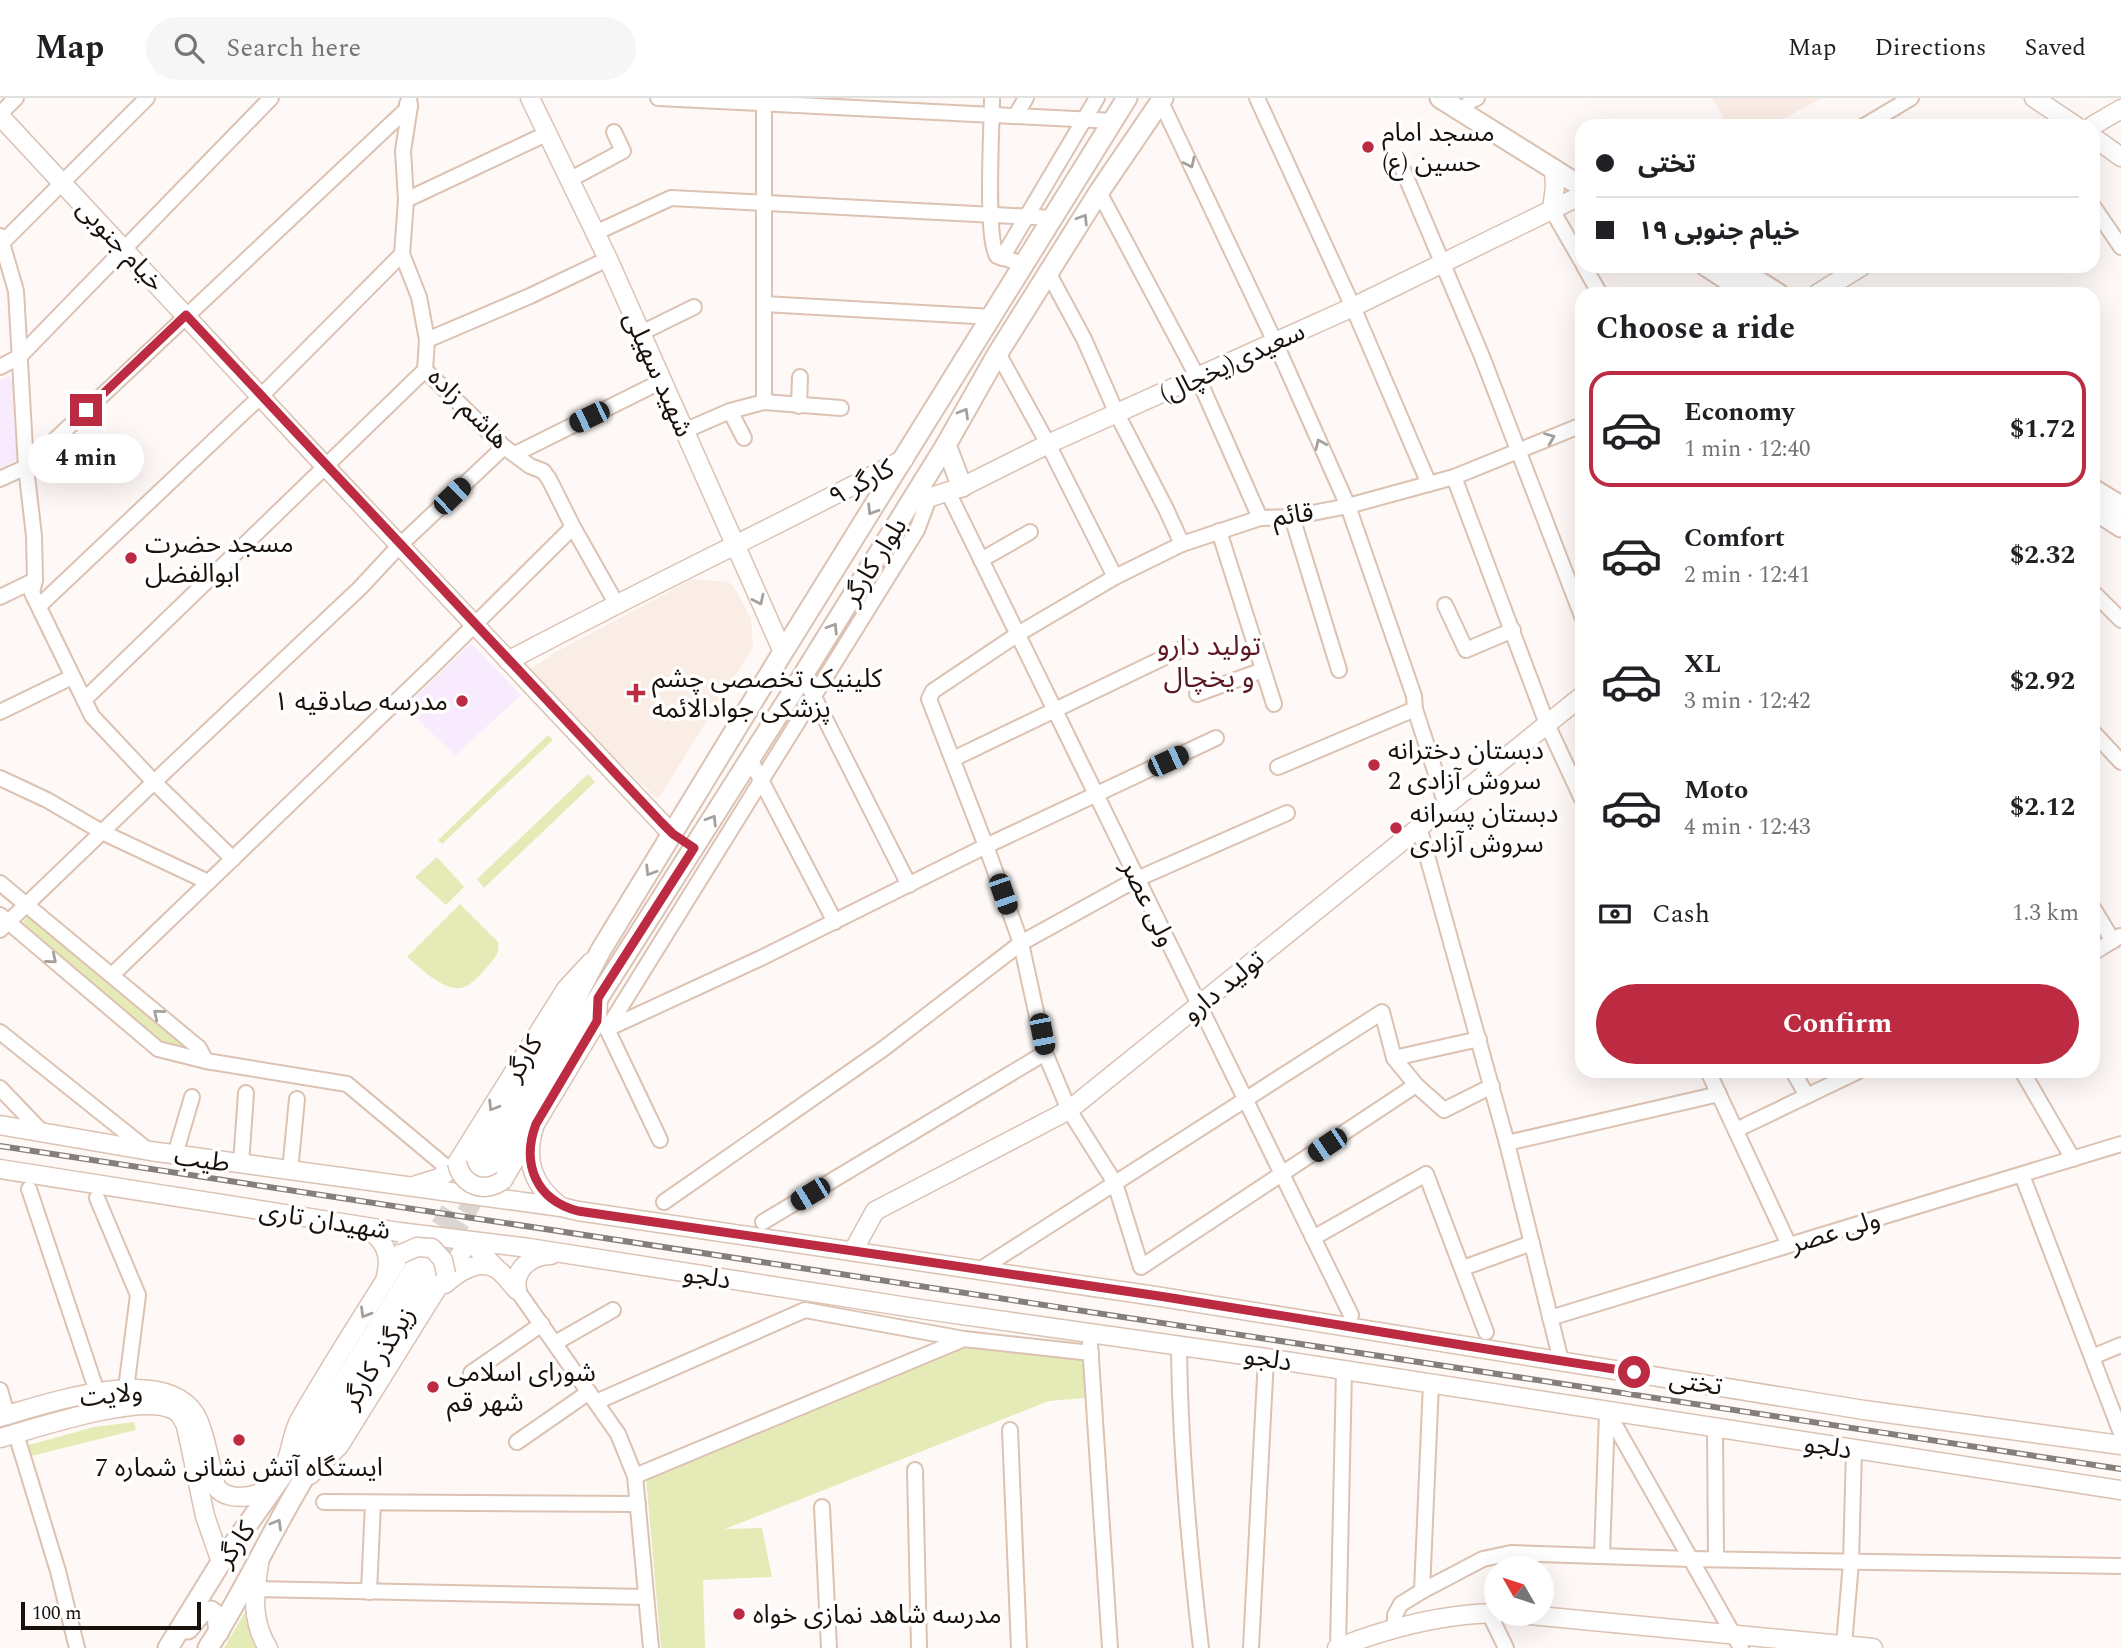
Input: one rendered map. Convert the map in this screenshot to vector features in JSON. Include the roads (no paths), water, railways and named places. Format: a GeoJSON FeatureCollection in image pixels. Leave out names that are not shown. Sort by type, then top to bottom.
{"type":"FeatureCollection","features":[{"type":"Feature","properties":{"kind":"main road","name":"بلوار کارگر"},"geometry":{"type":"LineString","coordinates":[[588,1022],[601,950],[1127,98]]}},
{"type":"Feature","properties":{"kind":"main road"},"geometry":{"type":"LineString","coordinates":[[1440,98],[1468,102],[1575,168]]}},
{"type":"Feature","properties":{"kind":"main road"},"geometry":{"type":"LineString","coordinates":[[1468,102],[1575,182]]}},
{"type":"Feature","properties":{"kind":"main road","name":"بلوار کارگر"},"geometry":{"type":"LineString","coordinates":[[588,1022],[598,998],[946,445],[998,353],[1158,103]]}},
{"type":"Feature","properties":{"kind":"main road"},"geometry":{"type":"LineString","coordinates":[[1717,273],[1738,287]]}},
{"type":"Feature","properties":{"kind":"main road"},"geometry":{"type":"LineString","coordinates":[[1745,273],[1768,287]]}},
{"type":"Feature","properties":{"kind":"main road"},"geometry":{"type":"LineString","coordinates":[[946,445],[955,489]]}},
{"type":"Feature","properties":{"kind":"main road"},"geometry":{"type":"LineString","coordinates":[[2100,493],[2121,506]]}},
{"type":"Feature","properties":{"kind":"main road"},"geometry":{"type":"LineString","coordinates":[[2100,514],[2121,527]]}},
{"type":"Feature","properties":{"kind":"main road"},"geometry":{"type":"LineString","coordinates":[[673,834],[694,848]]}},
{"type":"Feature","properties":{"kind":"main road"},"geometry":{"type":"LineString","coordinates":[[473,1175],[588,1022]]}},
{"type":"Feature","properties":{"kind":"main road","name":"زیرگذر کارگر"},"geometry":{"type":"LineString","coordinates":[[313,1447],[434,1265]]}},
{"type":"Feature","properties":{"kind":"main road"},"geometry":{"type":"LineString","coordinates":[[214,1640],[298,1488],[313,1447]]}},
{"type":"Feature","properties":{"kind":"main road","name":"کارگر"},"geometry":{"type":"LineString","coordinates":[[167,1648],[221,1562],[279,1481],[313,1447]]}},
{"type":"Feature","properties":{"kind":"main road"},"geometry":{"type":"LineString","coordinates":[[173,1648],[202,1612],[211,1611],[217,1616],[214,1640]]}},
{"type":"Feature","properties":{"kind":"street"},"geometry":{"type":"LineString","coordinates":[[0,115],[16,98]]}},
{"type":"Feature","properties":{"kind":"street"},"geometry":{"type":"LineString","coordinates":[[146,98],[1,242],[16,291],[26,467],[34,536],[35,580],[32,593],[92,716],[154,782],[233,859]]}},
{"type":"Feature","properties":{"kind":"street"},"geometry":{"type":"LineString","coordinates":[[0,367],[19,357],[271,98]]}},
{"type":"Feature","properties":{"kind":"street","name":"شهید سهیلی"},"geometry":{"type":"LineString","coordinates":[[530,98],[608,259],[783,652]]}},
{"type":"Feature","properties":{"kind":"street"},"geometry":{"type":"LineString","coordinates":[[658,98],[924,104],[992,114],[1114,121]]}},
{"type":"Feature","properties":{"kind":"street"},"geometry":{"type":"LineString","coordinates":[[992,98],[990,215],[993,250],[997,256],[1024,264]]}},
{"type":"Feature","properties":{"kind":"street"},"geometry":{"type":"LineString","coordinates":[[1016,115],[1026,98]]}},
{"type":"Feature","properties":{"kind":"street"},"geometry":{"type":"LineString","coordinates":[[1002,258],[1097,98]]}},
{"type":"Feature","properties":{"kind":"street"},"geometry":{"type":"LineString","coordinates":[[1257,98],[1353,307],[1429,484]]}},
{"type":"Feature","properties":{"kind":"street"},"geometry":{"type":"LineString","coordinates":[[1876,119],[1911,98]]}},
{"type":"Feature","properties":{"kind":"street"},"geometry":{"type":"LineString","coordinates":[[2034,98],[2066,119]]}},
{"type":"Feature","properties":{"kind":"street"},"geometry":{"type":"LineString","coordinates":[[0,479],[26,467],[407,101]]}},
{"type":"Feature","properties":{"kind":"street","name":"هاشم زاده"},"geometry":{"type":"LineString","coordinates":[[407,101],[403,151],[407,200],[402,254],[419,298],[427,340],[425,370],[510,450],[530,466],[542,471],[615,603]]}},
{"type":"Feature","properties":{"kind":"street"},"geometry":{"type":"LineString","coordinates":[[764,101],[764,402]]}},
{"type":"Feature","properties":{"kind":"street"},"geometry":{"type":"LineString","coordinates":[[1158,103],[1275,342],[1348,506],[1414,695],[1415,709],[1446,805]]}},
{"type":"Feature","properties":{"kind":"street"},"geometry":{"type":"LineString","coordinates":[[2100,121],[2121,109]]}},
{"type":"Feature","properties":{"kind":"street","name":"خیام جنوبی"},"geometry":{"type":"LineString","coordinates":[[0,115],[325,466],[673,834]]}},
{"type":"Feature","properties":{"kind":"street"},"geometry":{"type":"LineString","coordinates":[[569,180],[624,151],[614,132]]}},
{"type":"Feature","properties":{"kind":"street"},"geometry":{"type":"LineString","coordinates":[[407,200],[546,134]]}},
{"type":"Feature","properties":{"kind":"street"},"geometry":{"type":"LineString","coordinates":[[2100,142],[2121,157]]}},
{"type":"Feature","properties":{"kind":"street"},"geometry":{"type":"LineString","coordinates":[[1554,169],[1552,211],[1575,250]]}},
{"type":"Feature","properties":{"kind":"street"},"geometry":{"type":"LineString","coordinates":[[1403,170],[1482,354],[1575,597]]}},
{"type":"Feature","properties":{"kind":"street"},"geometry":{"type":"LineString","coordinates":[[1099,192],[1198,377],[1260,518]]}},
{"type":"Feature","properties":{"kind":"street"},"geometry":{"type":"LineString","coordinates":[[595,233],[671,198],[1053,218]]}},
{"type":"Feature","properties":{"kind":"street","name":"سعیدی(یخچال)"},"geometry":{"type":"LineString","coordinates":[[909,504],[955,489],[1048,444],[1353,307],[1575,199]]}},
{"type":"Feature","properties":{"kind":"street"},"geometry":{"type":"LineString","coordinates":[[2100,216],[2121,247]]}},
{"type":"Feature","properties":{"kind":"street"},"geometry":{"type":"LineString","coordinates":[[39,606],[261,396],[402,254]]}},
{"type":"Feature","properties":{"kind":"street"},"geometry":{"type":"LineString","coordinates":[[427,340],[608,259]]}},
{"type":"Feature","properties":{"kind":"street"},"geometry":{"type":"LineString","coordinates":[[1828,287],[1849,273]]}},
{"type":"Feature","properties":{"kind":"street"},"geometry":{"type":"LineString","coordinates":[[1049,274],[1084,339],[1117,414],[1167,509],[1182,544]]}},
{"type":"Feature","properties":{"kind":"street"},"geometry":{"type":"LineString","coordinates":[[764,303],[993,317]]}},
{"type":"Feature","properties":{"kind":"street"},"geometry":{"type":"LineString","coordinates":[[641,333],[694,307]]}},
{"type":"Feature","properties":{"kind":"street"},"geometry":{"type":"LineString","coordinates":[[998,353],[1048,444],[1115,577]]}},
{"type":"Feature","properties":{"kind":"street"},"geometry":{"type":"LineString","coordinates":[[84,700],[425,370]]}},
{"type":"Feature","properties":{"kind":"street"},"geometry":{"type":"LineString","coordinates":[[799,406],[800,377]]}},
{"type":"Feature","properties":{"kind":"street"},"geometry":{"type":"LineString","coordinates":[[473,1175],[347,1084],[206,1061],[158,1049],[3,922],[26,904],[360,588],[400,545],[510,450],[662,381]]}},
{"type":"Feature","properties":{"kind":"street"},"geometry":{"type":"LineString","coordinates":[[684,431],[730,411],[764,402],[841,408]]}},
{"type":"Feature","properties":{"kind":"street"},"geometry":{"type":"LineString","coordinates":[[730,411],[744,438]]}},
{"type":"Feature","properties":{"kind":"street","name":"قائم"},"geometry":{"type":"LineString","coordinates":[[953,759],[929,699],[933,691],[1018,634],[1115,577],[1182,544],[1219,531],[1260,518],[1292,517],[1348,506],[1454,477],[1575,428]]}},
{"type":"Feature","properties":{"kind":"street","name":"کارگر ۹"},"geometry":{"type":"LineString","coordinates":[[508,661],[615,603],[735,547],[904,459]]}},
{"type":"Feature","properties":{"kind":"street"},"geometry":{"type":"LineString","coordinates":[[1454,477],[1547,724],[1575,784]]}},
{"type":"Feature","properties":{"kind":"street","name":"ولی عصر"},"geometry":{"type":"LineString","coordinates":[[955,489],[981,560],[1350,1315]]}},
{"type":"Feature","properties":{"kind":"street"},"geometry":{"type":"LineString","coordinates":[[561,1207],[548,1197],[537,1182],[529,1155],[529,1142],[588,1022],[762,780],[917,530],[929,498]]}},
{"type":"Feature","properties":{"kind":"street"},"geometry":{"type":"LineString","coordinates":[[1292,517],[1339,670]]}},
{"type":"Feature","properties":{"kind":"street"},"geometry":{"type":"LineString","coordinates":[[112,975],[573,527]]}},
{"type":"Feature","properties":{"kind":"street"},"geometry":{"type":"LineString","coordinates":[[1219,531],[1274,704]]}},
{"type":"Feature","properties":{"kind":"street"},"geometry":{"type":"LineString","coordinates":[[981,560],[1030,532]]}},
{"type":"Feature","properties":{"kind":"street"},"geometry":{"type":"LineString","coordinates":[[0,597],[35,580]]}},
{"type":"Feature","properties":{"kind":"street"},"geometry":{"type":"LineString","coordinates":[[2100,599],[2121,620]]}},
{"type":"Feature","properties":{"kind":"street"},"geometry":{"type":"LineString","coordinates":[[1446,605],[1466,650],[1513,630]]}},
{"type":"Feature","properties":{"kind":"street"},"geometry":{"type":"LineString","coordinates":[[1186,647],[953,759],[1020,943],[1045,1053],[1069,1110],[1115,1183],[1140,1268],[1416,1085]]}},
{"type":"Feature","properties":{"kind":"street"},"geometry":{"type":"LineString","coordinates":[[1198,694],[1263,670]]}},
{"type":"Feature","properties":{"kind":"street"},"geometry":{"type":"LineString","coordinates":[[3,710],[72,677]]}},
{"type":"Feature","properties":{"kind":"street"},"geometry":{"type":"LineString","coordinates":[[802,677],[909,885]]}},
{"type":"Feature","properties":{"kind":"street","name":"تولید دارو"},"geometry":{"type":"LineString","coordinates":[[853,1251],[875,1211],[1069,1110],[1575,702]]}},
{"type":"Feature","properties":{"kind":"street"},"geometry":{"type":"LineString","coordinates":[[1278,767],[1415,709]]}},
{"type":"Feature","properties":{"kind":"street"},"geometry":{"type":"LineString","coordinates":[[588,1022],[835,922],[986,846],[1216,738]]}},
{"type":"Feature","properties":{"kind":"street"},"geometry":{"type":"LineString","coordinates":[[2100,740],[2121,762]]}},
{"type":"Feature","properties":{"kind":"street"},"geometry":{"type":"LineString","coordinates":[[750,759],[835,922]]}},
{"type":"Feature","properties":{"kind":"street"},"geometry":{"type":"LineString","coordinates":[[0,778],[47,800],[102,832],[208,883]]}},
{"type":"Feature","properties":{"kind":"street"},"geometry":{"type":"LineString","coordinates":[[664,1202],[883,1049],[1020,943],[1138,879],[1287,813]]}},
{"type":"Feature","properties":{"kind":"street"},"geometry":{"type":"LineString","coordinates":[[1419,827],[1492,1086],[1561,1361]]}},
{"type":"Feature","properties":{"kind":"street"},"geometry":{"type":"LineString","coordinates":[[0,883],[199,1048],[206,1061]]}},
{"type":"Feature","properties":{"kind":"street"},"geometry":{"type":"LineString","coordinates":[[2100,917],[2117,938],[2100,949]]}},
{"type":"Feature","properties":{"kind":"street","name":"کارگر"},"geometry":{"type":"LineString","coordinates":[[473,1175],[566,989],[601,950]]}},
{"type":"Feature","properties":{"kind":"street"},"geometry":{"type":"LineString","coordinates":[[981,1269],[1382,1012],[1394,1058],[1416,1085],[1444,1110],[1492,1086]]}},
{"type":"Feature","properties":{"kind":"street"},"geometry":{"type":"LineString","coordinates":[[588,1022],[660,1140]]}},
{"type":"Feature","properties":{"kind":"street"},"geometry":{"type":"LineString","coordinates":[[0,1032],[150,1151]]}},
{"type":"Feature","properties":{"kind":"street"},"geometry":{"type":"LineString","coordinates":[[1394,1058],[1479,1039]]}},
{"type":"Feature","properties":{"kind":"street"},"geometry":{"type":"LineString","coordinates":[[763,1222],[1045,1053]]}},
{"type":"Feature","properties":{"kind":"street"},"geometry":{"type":"LineString","coordinates":[[1711,1078],[1789,1245]]}},
{"type":"Feature","properties":{"kind":"street"},"geometry":{"type":"LineString","coordinates":[[1797,1078],[1807,1096]]}},
{"type":"Feature","properties":{"kind":"street"},"geometry":{"type":"LineString","coordinates":[[1736,1130],[1844,1078]]}},
{"type":"Feature","properties":{"kind":"street"},"geometry":{"type":"LineString","coordinates":[[2026,1078],[2073,1159]]}},
{"type":"Feature","properties":{"kind":"street"},"geometry":{"type":"LineString","coordinates":[[0,1088],[43,1133]]}},
{"type":"Feature","properties":{"kind":"street"},"geometry":{"type":"LineString","coordinates":[[241,1164],[246,1093]]}},
{"type":"Feature","properties":{"kind":"street"},"geometry":{"type":"LineString","coordinates":[[1507,1143],[1719,1094]]}},
{"type":"Feature","properties":{"kind":"street"},"geometry":{"type":"LineString","coordinates":[[176,1155],[192,1097]]}},
{"type":"Feature","properties":{"kind":"street"},"geometry":{"type":"LineString","coordinates":[[290,1171],[297,1099]]}},
{"type":"Feature","properties":{"kind":"street"},"geometry":{"type":"LineString","coordinates":[[405,1187],[439,1178],[473,1175],[536,1124]]}},
{"type":"Feature","properties":{"kind":"street","name":"طیب"},"geometry":{"type":"LineString","coordinates":[[0,1125],[176,1155],[441,1191]]}},
{"type":"Feature","properties":{"kind":"street","name":"ولی عصر"},"geometry":{"type":"LineString","coordinates":[[1550,1318],[2121,1144]]}},
{"type":"Feature","properties":{"kind":"street","name":"شهیدان تاری"},"geometry":{"type":"LineString","coordinates":[[0,1169],[413,1234],[297,1424],[279,1481]]}},
{"type":"Feature","properties":{"kind":"street"},"geometry":{"type":"LineString","coordinates":[[1313,1238],[1426,1174],[1486,1332]]}},
{"type":"Feature","properties":{"kind":"street"},"geometry":{"type":"LineString","coordinates":[[2022,1175],[2121,1433]]}},
{"type":"Feature","properties":{"kind":"street"},"geometry":{"type":"LineString","coordinates":[[29,1189],[97,1392]]}},
{"type":"Feature","properties":{"kind":"street","name":"تختی"},"geometry":{"type":"LineString","coordinates":[[441,1191],[981,1269],[1864,1410],[2121,1445]]}},
{"type":"Feature","properties":{"kind":"street"},"geometry":{"type":"LineString","coordinates":[[97,1198],[138,1295],[126,1389]]}},
{"type":"Feature","properties":{"kind":"street"},"geometry":{"type":"LineString","coordinates":[[364,1227],[374,1233],[386,1247],[388,1268],[385,1280]]}},
{"type":"Feature","properties":{"kind":"street","name":"دلجو"},"geometry":{"type":"LineString","coordinates":[[413,1234],[568,1254],[1266,1357],[2121,1490]]}},
{"type":"Feature","properties":{"kind":"street"},"geometry":{"type":"LineString","coordinates":[[434,1265],[470,1241],[517,1290],[618,1434],[635,1475],[652,1648]]}},
{"type":"Feature","properties":{"kind":"street"},"geometry":{"type":"LineString","coordinates":[[1463,1268],[1532,1243]]}},
{"type":"Feature","properties":{"kind":"street"},"geometry":{"type":"LineString","coordinates":[[401,1254],[417,1247],[432,1248],[443,1260],[434,1265]]}},
{"type":"Feature","properties":{"kind":"street"},"geometry":{"type":"LineString","coordinates":[[517,1290],[516,1284],[522,1268],[531,1260],[538,1256],[568,1254]]}},
{"type":"Feature","properties":{"kind":"street"},"geometry":{"type":"LineString","coordinates":[[432,1296],[434,1265]]}},
{"type":"Feature","properties":{"kind":"street"},"geometry":{"type":"LineString","coordinates":[[298,1488],[338,1446],[432,1296],[471,1267],[482,1265],[496,1268]]}},
{"type":"Feature","properties":{"kind":"street"},"geometry":{"type":"LineString","coordinates":[[555,1343],[613,1310]]}},
{"type":"Feature","properties":{"kind":"street"},"geometry":{"type":"LineString","coordinates":[[517,1443],[593,1397],[804,1310],[964,1339],[1091,1353]]}},
{"type":"Feature","properties":{"kind":"street"},"geometry":{"type":"LineString","coordinates":[[471,1373],[542,1324]]}},
{"type":"Feature","properties":{"kind":"street"},"geometry":{"type":"LineString","coordinates":[[1090,1332],[1110,1648]]}},
{"type":"Feature","properties":{"kind":"street"},"geometry":{"type":"LineString","coordinates":[[635,1475],[964,1339]]}},
{"type":"Feature","properties":{"kind":"street"},"geometry":{"type":"LineString","coordinates":[[2092,1357],[2121,1345]]}},
{"type":"Feature","properties":{"kind":"street"},"geometry":{"type":"LineString","coordinates":[[1179,1346],[1180,1422],[1201,1648]]}},
{"type":"Feature","properties":{"kind":"street"},"geometry":{"type":"LineString","coordinates":[[1251,1648],[1266,1357]]}},
{"type":"Feature","properties":{"kind":"street"},"geometry":{"type":"LineString","coordinates":[[1345,1370],[1338,1648],[1371,1642],[1395,1627],[1484,1614]]}},
{"type":"Feature","properties":{"kind":"street"},"geometry":{"type":"LineString","coordinates":[[1422,1591],[1431,1383]]}},
{"type":"Feature","properties":{"kind":"street","name":"ولایت"},"geometry":{"type":"LineString","coordinates":[[4,1416],[97,1392],[126,1389],[184,1402],[190,1418]]}},
{"type":"Feature","properties":{"kind":"street"},"geometry":{"type":"LineString","coordinates":[[0,1390],[4,1416]]}},
{"type":"Feature","properties":{"kind":"street","name":"ولایت"},"geometry":{"type":"LineString","coordinates":[[8,1436],[86,1414],[161,1398]]}},
{"type":"Feature","properties":{"kind":"street"},"geometry":{"type":"LineString","coordinates":[[1602,1555],[1607,1411]]}},
{"type":"Feature","properties":{"kind":"street"},"geometry":{"type":"LineString","coordinates":[[1607,1411],[1737,1641]]}},
{"type":"Feature","properties":{"kind":"street"},"geometry":{"type":"LineString","coordinates":[[190,1418],[216,1487],[225,1495],[247,1496],[260,1493],[279,1481]]}},
{"type":"Feature","properties":{"kind":"street"},"geometry":{"type":"LineString","coordinates":[[190,1418],[191,1442],[205,1516],[221,1562]]}},
{"type":"Feature","properties":{"kind":"street"},"geometry":{"type":"LineString","coordinates":[[1715,1428],[1716,1559]]}},
{"type":"Feature","properties":{"kind":"street"},"geometry":{"type":"LineString","coordinates":[[1010,1430],[1019,1648]]}},
{"type":"Feature","properties":{"kind":"street"},"geometry":{"type":"LineString","coordinates":[[8,1436],[58,1571],[77,1648]]}},
{"type":"Feature","properties":{"kind":"street"},"geometry":{"type":"LineString","coordinates":[[1844,1645],[1851,1562],[1854,1450]]}},
{"type":"Feature","properties":{"kind":"street"},"geometry":{"type":"LineString","coordinates":[[915,1470],[919,1648]]}},
{"type":"Feature","properties":{"kind":"street"},"geometry":{"type":"LineString","coordinates":[[205,1516],[212,1516],[219,1511],[224,1504],[225,1495]]}},
{"type":"Feature","properties":{"kind":"street"},"geometry":{"type":"LineString","coordinates":[[324,1502],[638,1504]]}},
{"type":"Feature","properties":{"kind":"street"},"geometry":{"type":"LineString","coordinates":[[369,1592],[373,1503]]}},
{"type":"Feature","properties":{"kind":"street"},"geometry":{"type":"LineString","coordinates":[[822,1507],[829,1648]]}},
{"type":"Feature","properties":{"kind":"street"},"geometry":{"type":"LineString","coordinates":[[1395,1627],[1395,1615],[1401,1604],[1483,1559],[1511,1553],[1690,1559],[2121,1566]]}},
{"type":"Feature","properties":{"kind":"street"},"geometry":{"type":"LineString","coordinates":[[261,1554],[255,1589],[256,1622],[268,1648]]}},
{"type":"Feature","properties":{"kind":"street"},"geometry":{"type":"LineString","coordinates":[[255,1589],[646,1597]]}},
{"type":"Feature","properties":{"kind":"street"},"geometry":{"type":"LineString","coordinates":[[1554,1618],[1737,1641],[1873,1648]]}},
{"type":"Feature","properties":{"kind":"street"},"geometry":{"type":"LineString","coordinates":[[1497,1626],[1506,1648]]}},
{"type":"Feature","properties":{"kind":"tunnel"},"geometry":{"type":"LineString","coordinates":[[425,1251],[468,1181]]}},
{"type":"Feature","properties":{"kind":"tunnel"},"geometry":{"type":"LineString","coordinates":[[436,1263],[484,1183]]}},
{"type":"Feature","properties":{"kind":"railway"},"geometry":{"type":"LineString","coordinates":[[0,1146],[2121,1469]]}},
{"type":"Feature","properties":{"kind":"place","name":"مسجد امام حسین (ع)"},"geometry":{"type":"Point","coordinates":[1368,147]}},
{"type":"Feature","properties":{"kind":"place","name":"مسجد حضرت ابوالفضل"},"geometry":{"type":"Point","coordinates":[131,558]}},
{"type":"Feature","properties":{"kind":"place","name":"کلینیک تخصصی چشم پزشکی جوادالائمه"},"geometry":{"type":"Point","coordinates":[636,693]}},
{"type":"Feature","properties":{"kind":"place","name":"مدرسه صادقیه ۱"},"geometry":{"type":"Point","coordinates":[462,701]}},
{"type":"Feature","properties":{"kind":"place","name":"دبستان دخترانه سروش آزادی 2"},"geometry":{"type":"Point","coordinates":[1374,765]}},
{"type":"Feature","properties":{"kind":"place","name":"دبستان پسرانه سروش آزادی"},"geometry":{"type":"Point","coordinates":[1396,828]}},
{"type":"Feature","properties":{"kind":"place","name":"شورای اسلامی شهر قم"},"geometry":{"type":"Point","coordinates":[433,1387]}},
{"type":"Feature","properties":{"kind":"place","name":"ایستگاه آتش نشانی شماره 7"},"geometry":{"type":"Point","coordinates":[239,1440]}},
{"type":"Feature","properties":{"kind":"place","name":"مدرسه شاهد نمازی خواه"},"geometry":{"type":"Point","coordinates":[739,1614]}},
{"type":"Feature","properties":{"kind":"district","name":"تولید دارو و یخچال"},"geometry":{"type":"Point","coordinates":[1209,661]}}]}
